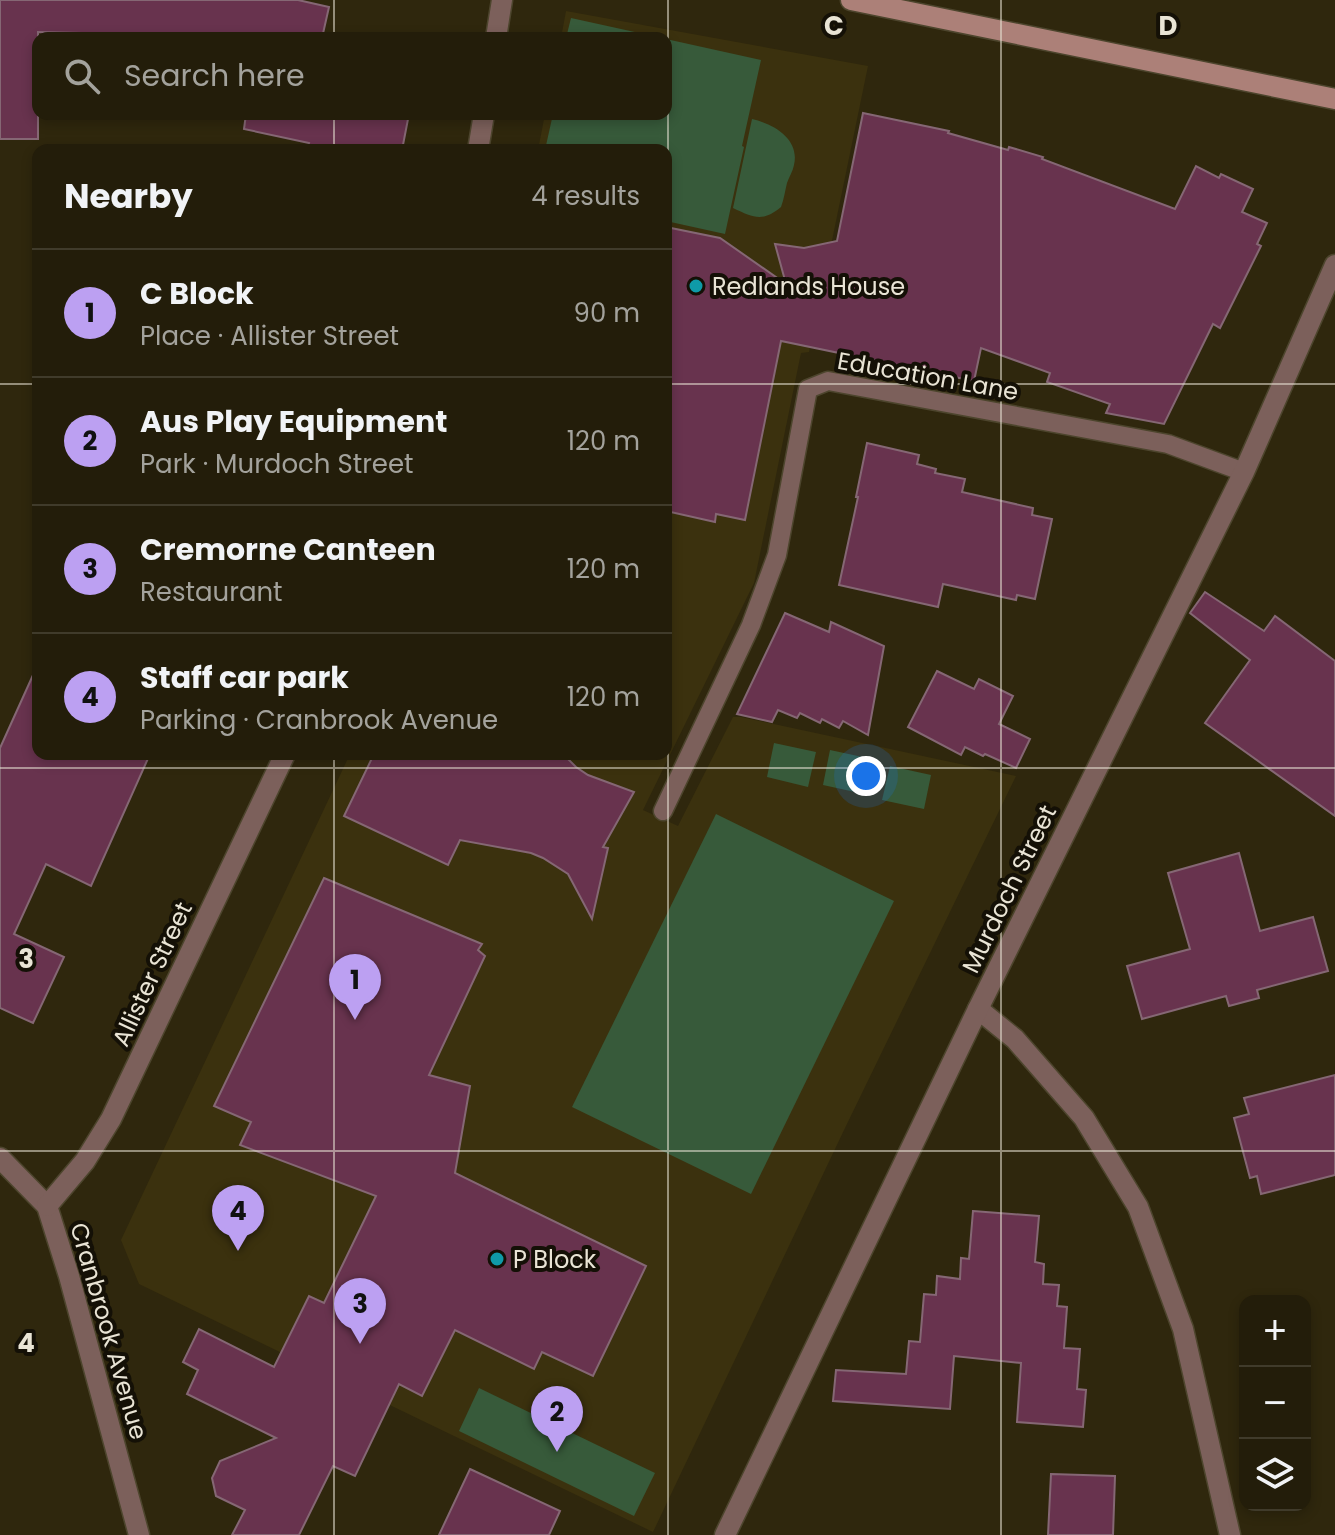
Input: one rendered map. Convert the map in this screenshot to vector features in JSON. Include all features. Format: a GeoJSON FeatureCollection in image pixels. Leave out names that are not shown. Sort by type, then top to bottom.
{"type":"FeatureCollection","features":[{"type":"Feature","properties":{"kind":"main road"},"geometry":{"type":"LineString","coordinates":[[851,0],[1335,99]]}},
{"type":"Feature","properties":{"kind":"street"},"geometry":{"type":"LineString","coordinates":[[497,32],[502,0]]}},
{"type":"Feature","properties":{"kind":"street"},"geometry":{"type":"LineString","coordinates":[[479,144],[483,120]]}},
{"type":"Feature","properties":{"kind":"street","name":"Murdoch Street"},"geometry":{"type":"LineString","coordinates":[[725,1535],[978,1009],[1244,472],[1335,265]]}},
{"type":"Feature","properties":{"kind":"street","name":"Allister Street"},"geometry":{"type":"LineString","coordinates":[[47,1206],[85,1161],[111,1119],[282,760]]}},
{"type":"Feature","properties":{"kind":"street"},"geometry":{"type":"LineString","coordinates":[[978,1009],[1015,1039],[1084,1118],[1138,1207],[1183,1329],[1230,1535]]}},
{"type":"Feature","properties":{"kind":"street","name":"Cranbrook Avenue"},"geometry":{"type":"LineString","coordinates":[[0,1158],[47,1206],[139,1535]]}},
{"type":"Feature","properties":{"kind":"lane","name":"Education Lane"},"geometry":{"type":"LineString","coordinates":[[663,811],[751,625],[777,555],[808,389],[828,381],[1168,444],[1244,472]]}},
{"type":"Feature","properties":{"kind":"shaded area"},"geometry":{"type":"Polygon","coordinates":[[[566,11],[868,66],[809,352],[801,353],[754,583],[672,751],[672,144],[539,144],[544,120],[672,120],[672,32],[562,32],[566,11]]]}},
{"type":"Feature","properties":{"kind":"shaded area"},"geometry":{"type":"Polygon","coordinates":[[[733,717],[1016,776],[653,1532],[139,1284],[121,1240],[347,760],[667,760],[643,810],[678,826],[733,717]]]}},
{"type":"Feature","properties":{"kind":"green space"},"geometry":{"type":"Polygon","coordinates":[[[571,18],[635,32],[568,32],[571,18]]]}},
{"type":"Feature","properties":{"kind":"green space"},"geometry":{"type":"Polygon","coordinates":[[[672,40],[761,60],[725,234],[672,222],[672,144],[546,144],[552,120],[672,120],[672,40]]]}},
{"type":"Feature","properties":{"kind":"green space"},"geometry":{"type":"Polygon","coordinates":[[[752,119],[784,134],[795,156],[781,207],[763,217],[733,208],[752,119]]]}},
{"type":"Feature","properties":{"kind":"green space"},"geometry":{"type":"Polygon","coordinates":[[[774,743],[816,752],[808,787],[767,777],[774,743]]]}},
{"type":"Feature","properties":{"kind":"green space"},"geometry":{"type":"Polygon","coordinates":[[[830,750],[872,759],[864,794],[823,785],[830,750]]]}},
{"type":"Feature","properties":{"kind":"green space"},"geometry":{"type":"Polygon","coordinates":[[[890,766],[931,775],[924,809],[882,800],[890,766]]]}},
{"type":"Feature","properties":{"kind":"green space"},"geometry":{"type":"Polygon","coordinates":[[[716,814],[894,901],[751,1194],[572,1107],[716,814]]]}},
{"type":"Feature","properties":{"kind":"green space"},"geometry":{"type":"Polygon","coordinates":[[[479,1388],[655,1473],[634,1516],[459,1431],[479,1388]]]}},
{"type":"Feature","properties":{"kind":"building"},"geometry":{"type":"Polygon","coordinates":[[[0,0],[298,0],[329,7],[323,32],[32,32],[32,120],[38,120],[38,139],[0,139],[0,0]]]}},
{"type":"Feature","properties":{"kind":"building"},"geometry":{"type":"Polygon","coordinates":[[[863,113],[949,131],[1008,150],[1009,147],[1043,157],[1175,209],[1196,166],[1219,178],[1221,174],[1253,189],[1242,212],[1267,223],[1257,244],[1261,246],[1220,328],[1213,324],[1164,424],[1106,413],[1110,404],[1047,382],[1050,373],[981,348],[974,381],[781,341],[745,520],[716,514],[715,522],[672,512],[672,228],[720,238],[786,284],[775,244],[804,248],[837,241],[863,113]]]}},
{"type":"Feature","properties":{"kind":"building"},"geometry":{"type":"Polygon","coordinates":[[[245,120],[408,120],[403,144],[309,144],[244,129],[245,120]]]}},
{"type":"Feature","properties":{"kind":"building"},"geometry":{"type":"Polygon","coordinates":[[[867,443],[919,455],[917,464],[936,469],[935,473],[965,479],[962,492],[1033,508],[1032,515],[1052,519],[1035,599],[1017,595],[1016,600],[943,584],[938,607],[839,585],[867,443]]]}},
{"type":"Feature","properties":{"kind":"building"},"geometry":{"type":"Polygon","coordinates":[[[1205,592],[1264,631],[1275,616],[1335,661],[1335,816],[1205,723],[1250,660],[1190,613],[1205,592]]]}},
{"type":"Feature","properties":{"kind":"building"},"geometry":{"type":"Polygon","coordinates":[[[785,613],[829,632],[831,622],[884,646],[868,735],[843,721],[839,728],[800,713],[797,718],[778,710],[772,722],[737,714],[785,613]]]}},
{"type":"Feature","properties":{"kind":"building"},"geometry":{"type":"Polygon","coordinates":[[[937,671],[974,689],[979,679],[1013,696],[999,724],[1030,739],[1016,768],[965,747],[961,755],[908,727],[937,671]]]}},
{"type":"Feature","properties":{"kind":"building"},"geometry":{"type":"Polygon","coordinates":[[[32,677],[32,760],[147,760],[91,886],[46,864],[14,934],[64,957],[33,1023],[0,1008],[0,748],[32,677]]]}},
{"type":"Feature","properties":{"kind":"building"},"geometry":{"type":"Polygon","coordinates":[[[371,760],[569,760],[588,775],[634,792],[603,847],[608,848],[592,919],[568,874],[531,853],[460,840],[448,865],[344,816],[371,760]]]}},
{"type":"Feature","properties":{"kind":"building"},"geometry":{"type":"Polygon","coordinates":[[[1239,853],[1260,931],[1313,917],[1328,971],[1257,990],[1259,998],[1229,1006],[1226,996],[1142,1019],[1127,966],[1190,949],[1168,873],[1239,853]]]}},
{"type":"Feature","properties":{"kind":"building"},"geometry":{"type":"Polygon","coordinates":[[[324,878],[482,944],[478,950],[485,956],[429,1075],[470,1086],[455,1173],[646,1266],[593,1376],[542,1352],[534,1369],[455,1330],[422,1396],[399,1384],[355,1476],[333,1466],[299,1535],[232,1535],[245,1510],[216,1496],[212,1478],[220,1461],[276,1438],[187,1394],[198,1370],[183,1362],[199,1329],[274,1367],[309,1296],[324,1303],[376,1196],[240,1145],[251,1122],[214,1106],[324,878]]]}},
{"type":"Feature","properties":{"kind":"building"},"geometry":{"type":"Polygon","coordinates":[[[1335,1075],[1335,1175],[1261,1194],[1257,1176],[1250,1178],[1234,1118],[1249,1114],[1244,1098],[1335,1075]]]}},
{"type":"Feature","properties":{"kind":"building"},"geometry":{"type":"Polygon","coordinates":[[[973,1211],[1039,1216],[1035,1262],[1044,1264],[1043,1284],[1059,1285],[1057,1306],[1067,1307],[1064,1348],[1080,1349],[1077,1389],[1086,1390],[1083,1427],[1017,1422],[1021,1363],[954,1356],[950,1409],[833,1401],[836,1370],[906,1374],[909,1341],[920,1342],[924,1294],[936,1295],[937,1276],[960,1279],[961,1258],[969,1259],[973,1211]]]}},
{"type":"Feature","properties":{"kind":"building"},"geometry":{"type":"Polygon","coordinates":[[[470,1469],[560,1511],[549,1535],[439,1535],[470,1469]]]}},
{"type":"Feature","properties":{"kind":"building"},"geometry":{"type":"Polygon","coordinates":[[[1051,1474],[1115,1476],[1113,1535],[1048,1535],[1051,1474]]]}},
{"type":"Feature","properties":{"kind":"place","name":"Redlands House"},"geometry":{"type":"Point","coordinates":[696,286]}},
{"type":"Feature","properties":{"kind":"place","name":"C Block"},"geometry":{"type":"Point","coordinates":[355,1020]}},
{"type":"Feature","properties":{"kind":"place","name":"Staff car park"},"geometry":{"type":"Point","coordinates":[238,1251]}},
{"type":"Feature","properties":{"kind":"place","name":"P Block"},"geometry":{"type":"Point","coordinates":[497,1259]}},
{"type":"Feature","properties":{"kind":"place","name":"Cremorne Canteen"},"geometry":{"type":"Point","coordinates":[360,1344]}},
{"type":"Feature","properties":{"kind":"place","name":"Aus Play Equipment"},"geometry":{"type":"Point","coordinates":[557,1452]}}]}
